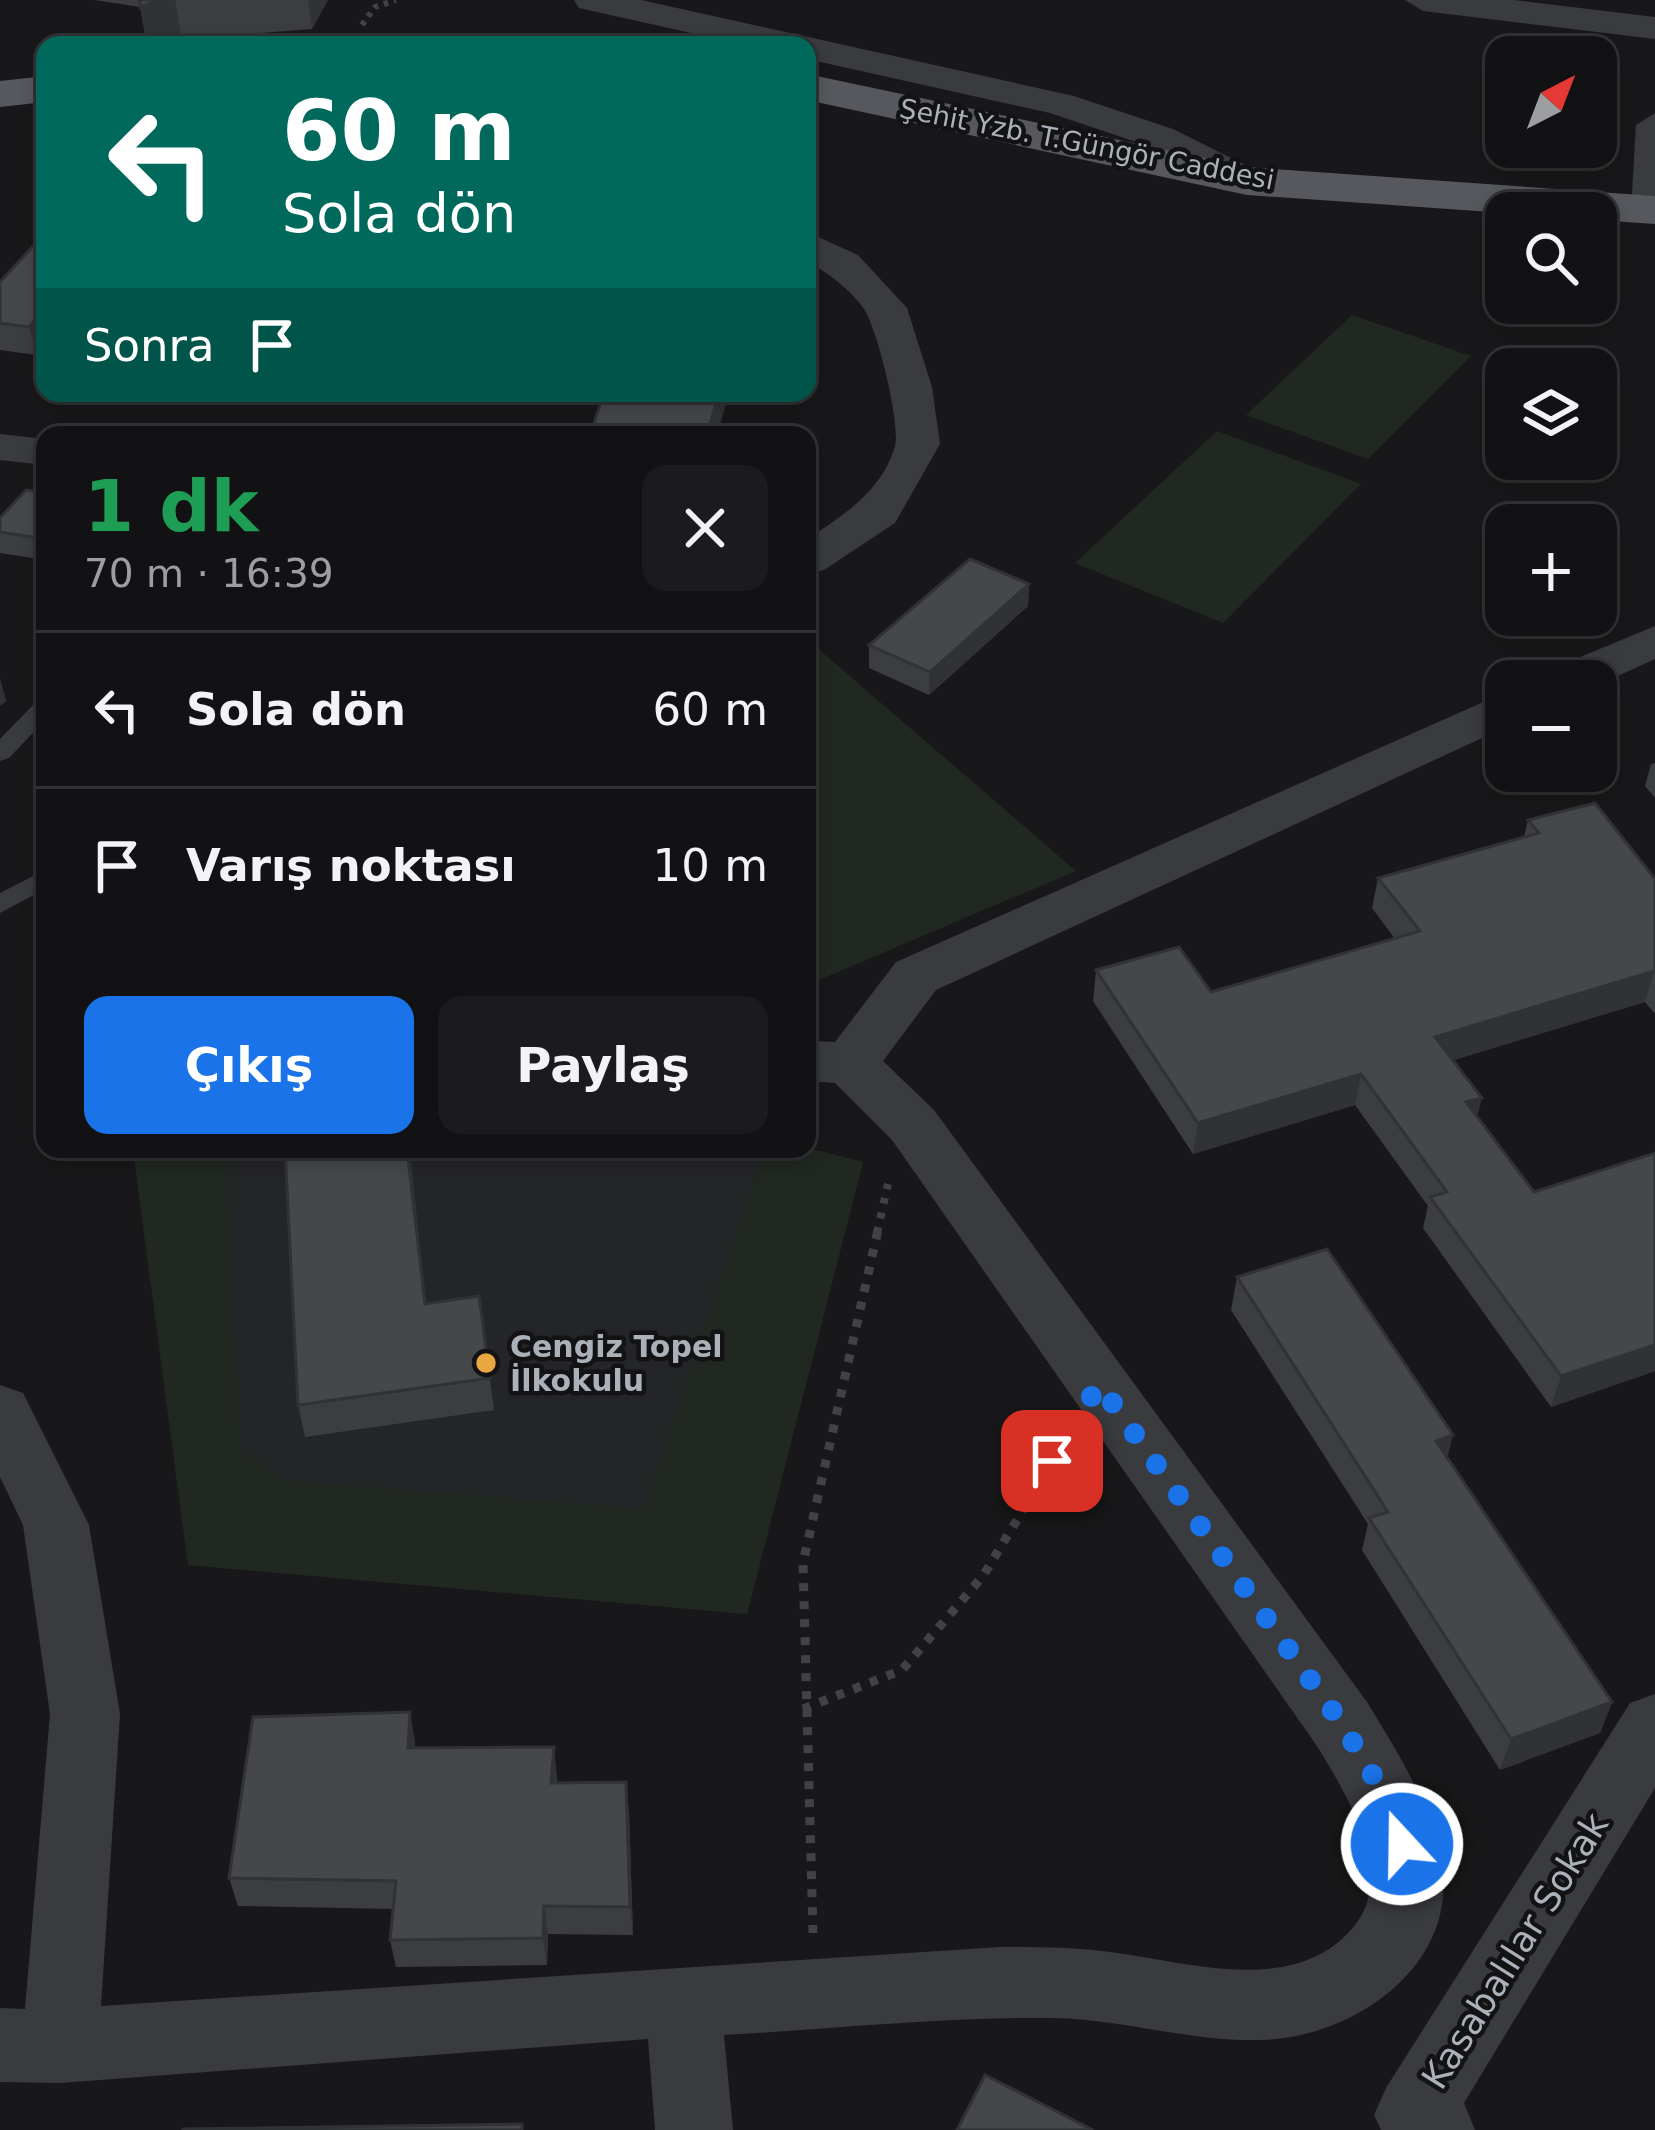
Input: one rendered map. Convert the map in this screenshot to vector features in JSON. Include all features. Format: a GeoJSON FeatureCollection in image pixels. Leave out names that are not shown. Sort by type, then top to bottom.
{"type":"FeatureCollection","features":[{"type":"Feature","properties":{"kind":"main road","name":"Şehit Yzb. T.Güngör Caddesi"},"geometry":{"type":"LineString","coordinates":[[816,89],[1246,181],[1653,210]]}},
{"type":"Feature","properties":{"kind":"main road"},"geometry":{"type":"LineString","coordinates":[[0,94],[36,90]]}},
{"type":"Feature","properties":{"kind":"street"},"geometry":{"type":"LineString","coordinates":[[592,0],[754,36]]}},
{"type":"Feature","properties":{"kind":"street"},"geometry":{"type":"LineString","coordinates":[[1423,0],[1655,28]]}},
{"type":"Feature","properties":{"kind":"street"},"geometry":{"type":"LineString","coordinates":[[816,50],[1061,104],[1159,137],[1246,181]]}},
{"type":"Feature","properties":{"kind":"street"},"geometry":{"type":"LineString","coordinates":[[1653,210],[1655,125]]}},
{"type":"Feature","properties":{"kind":"street"},"geometry":{"type":"LineString","coordinates":[[816,249],[843,264],[886,308],[910,387],[918,444],[879,513],[816,554]]}},
{"type":"Feature","properties":{"kind":"street"},"geometry":{"type":"LineString","coordinates":[[0,447],[36,451]]}},
{"type":"Feature","properties":{"kind":"street"},"geometry":{"type":"LineString","coordinates":[[1613,660],[1655,641]]}},
{"type":"Feature","properties":{"kind":"street"},"geometry":{"type":"LineString","coordinates":[[0,1411],[56,1525],[86,1714],[30,2045],[683,2000],[1067,1983],[1204,2004],[1270,2005],[1334,1986],[1372,1963],[1400,1922],[1408,1874],[1396,1814],[1342,1724],[913,1125],[828,1062],[916,976],[1485,718]]}},
{"type":"Feature","properties":{"kind":"street","name":"Kasabalılar Sokak"},"geometry":{"type":"LineString","coordinates":[[1424,2122],[1655,1725]]}},
{"type":"Feature","properties":{"kind":"street"},"geometry":{"type":"LineString","coordinates":[[683,2000],[694,2130]]}},
{"type":"Feature","properties":{"kind":"lane"},"geometry":{"type":"LineString","coordinates":[[0,753],[36,715]]}},
{"type":"Feature","properties":{"kind":"lane"},"geometry":{"type":"LineString","coordinates":[[0,904],[36,883]]}},
{"type":"Feature","properties":{"kind":"path"},"geometry":{"type":"LineString","coordinates":[[362,25],[375,7],[396,0]]}},
{"type":"Feature","properties":{"kind":"path"},"geometry":{"type":"LineString","coordinates":[[816,1994],[803,1709],[802,1563],[884,1194],[913,1125]]}},
{"type":"Feature","properties":{"kind":"path"},"geometry":{"type":"LineString","coordinates":[[803,1709],[902,1670],[983,1576],[1099,1384]]}},
{"type":"Feature","properties":{"kind":"shaded area"},"geometry":{"type":"Polygon","coordinates":[[[1352,315],[1471,356],[1368,459],[1246,415],[1352,315]]]}},
{"type":"Feature","properties":{"kind":"shaded area"},"geometry":{"type":"Polygon","coordinates":[[[1217,431],[1361,484],[1223,623],[1075,563],[1217,431]]]}},
{"type":"Feature","properties":{"kind":"shaded area"},"geometry":{"type":"Polygon","coordinates":[[[816,647],[1076,871],[816,981],[816,647]]]}},
{"type":"Feature","properties":{"kind":"shaded area","name":"Cengiz Topel İlkokulu"},"geometry":{"type":"Polygon","coordinates":[[[816,1150],[863,1162],[747,1614],[188,1565],[134,1158],[816,1158],[816,1150]]]}},
{"type":"Feature","properties":{"kind":"shaded area"},"geometry":{"type":"Polygon","coordinates":[[[816,1150],[863,1162],[747,1614],[188,1565],[134,1158],[225,1158],[240,1449],[283,1480],[644,1509],[762,1158],[816,1158],[816,1150]]]}},
{"type":"Feature","properties":{"kind":"building"},"geometry":{"type":"Polygon","coordinates":[[[36,243],[36,319],[29,327],[0,323],[0,282],[36,243]]]}},
{"type":"Feature","properties":{"kind":"building"},"geometry":{"type":"Polygon","coordinates":[[[601,402],[716,402],[710,426],[593,426],[601,402]]]}},
{"type":"Feature","properties":{"kind":"building"},"geometry":{"type":"Polygon","coordinates":[[[26,490],[36,491],[36,538],[0,532],[0,518],[26,490]]]}},
{"type":"Feature","properties":{"kind":"building"},"geometry":{"type":"Polygon","coordinates":[[[970,559],[1029,584],[930,672],[869,645],[970,559]]]}},
{"type":"Feature","properties":{"kind":"building"},"geometry":{"type":"Polygon","coordinates":[[[1595,803],[1655,879],[1655,973],[1435,1037],[1482,1098],[1466,1102],[1534,1192],[1655,1153],[1655,1345],[1561,1376],[1430,1197],[1447,1192],[1361,1074],[1198,1123],[1096,970],[1179,947],[1211,992],[1420,931],[1378,878],[1539,833],[1528,820],[1595,803]]]}},
{"type":"Feature","properties":{"kind":"building"},"geometry":{"type":"Polygon","coordinates":[[[285,1158],[408,1158],[425,1304],[479,1296],[490,1378],[298,1405],[285,1158]]]}},
{"type":"Feature","properties":{"kind":"building"},"geometry":{"type":"Polygon","coordinates":[[[1327,1249],[1453,1435],[1436,1441],[1612,1702],[1511,1739],[1369,1518],[1388,1512],[1237,1277],[1327,1249]]]}},
{"type":"Feature","properties":{"kind":"building"},"geometry":{"type":"Polygon","coordinates":[[[410,1712],[408,1748],[554,1747],[551,1783],[626,1782],[630,1907],[544,1906],[543,1938],[390,1940],[396,1881],[229,1878],[253,1717],[410,1712]]]}},
{"type":"Feature","properties":{"kind":"building"},"geometry":{"type":"Polygon","coordinates":[[[985,2075],[1093,2130],[957,2130],[985,2075]]]}},
{"type":"Feature","properties":{"kind":"building"},"geometry":{"type":"Polygon","coordinates":[[[522,2124],[522,2130],[183,2130],[184,2129],[522,2124]]]}},
{"type":"Feature","properties":{"kind":"place","name":"Cengiz Topel İlkokulu"},"geometry":{"type":"Point","coordinates":[486,1363]}},
{"type":"Feature","properties":{"kind":"route"},"geometry":{"type":"LineString","coordinates":[[1052,1461],[1099,1384],[1342,1724],[1396,1814],[1402,1844]]}}]}
